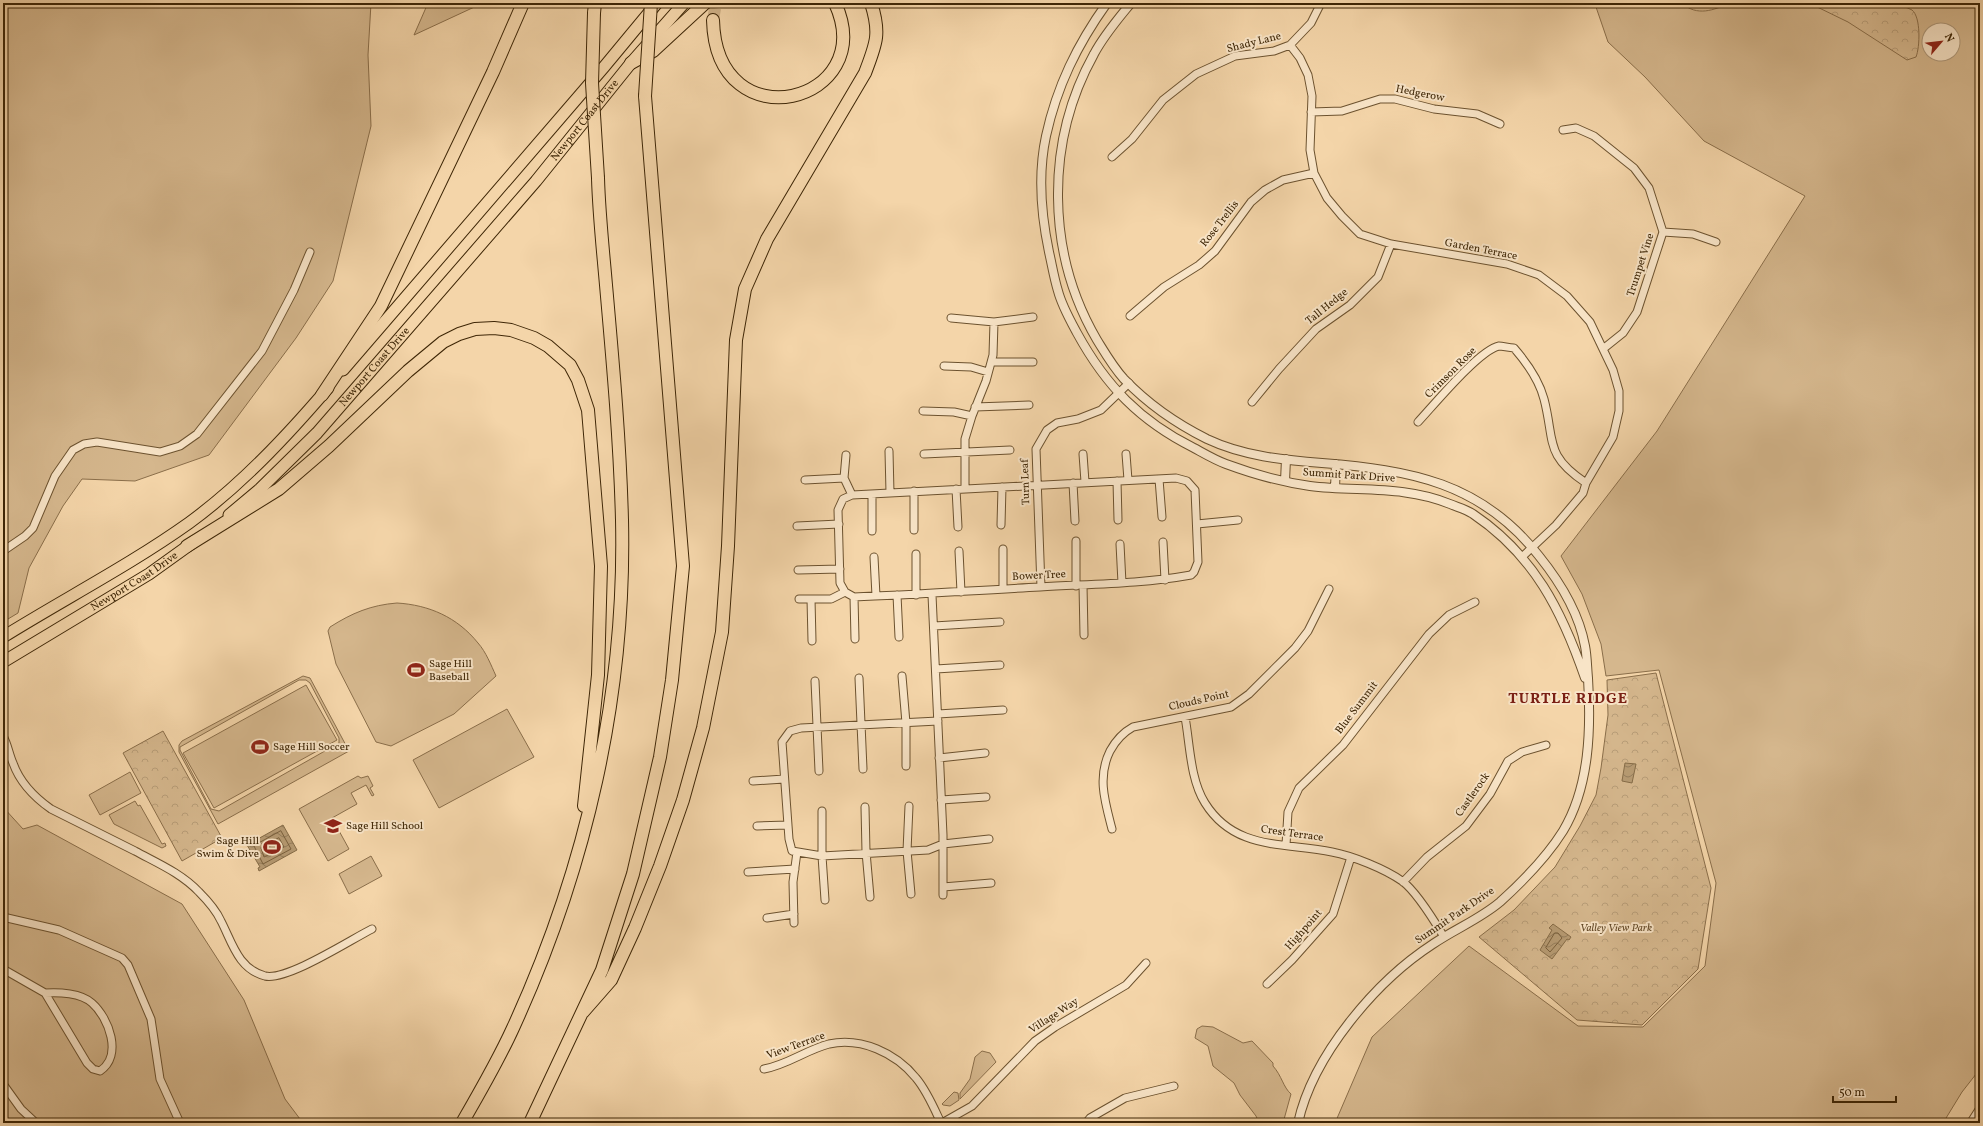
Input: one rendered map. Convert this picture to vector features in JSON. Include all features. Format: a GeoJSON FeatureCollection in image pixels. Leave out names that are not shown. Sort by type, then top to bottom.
{"type":"FeatureCollection","features":[{"type":"Feature","properties":{"kind":"highway"},"geometry":{"type":"LineString","coordinates":[[322,395],[381,306],[494,72],[523,3]]}},
{"type":"Feature","properties":{"kind":"highway"},"geometry":{"type":"LineString","coordinates":[[530,1123],[602,970],[633,874],[648,816],[660,757],[672,680],[683,566],[645,96],[651,3]]}},
{"type":"Feature","properties":{"kind":"highway"},"geometry":{"type":"LineString","coordinates":[[631,63],[653,51],[705,3]]}},
{"type":"Feature","properties":{"kind":"highway"},"geometry":{"type":"LineString","coordinates":[[713,20],[714,39],[720,59],[733,77],[747,90],[766,96],[786,98],[806,93],[822,82],[835,68],[841,49],[842,32],[839,12],[835,3]]}},
{"type":"Feature","properties":{"kind":"highway"},"geometry":{"type":"LineString","coordinates":[[583,1012],[611,980],[635,928],[660,866],[683,800],[702,728],[722,632],[728,538],[736,340],[745,290],[767,239],[865,73],[876,44],[876,20],[871,3]]}},
{"type":"Feature","properties":{"kind":"highway"},"geometry":{"type":"LineString","coordinates":[[462,1123],[496,1063],[542,959],[570,883],[585,827],[611,704],[621,597],[622,521],[616,403],[592,83],[594,8]]}},
{"type":"Feature","properties":{"kind":"highway"},"geometry":{"type":"LineString","coordinates":[[187,546],[278,489],[329,446],[408,371],[443,342],[459,334],[475,329],[494,328],[512,330],[534,338],[548,346],[570,365],[578,380],[588,410],[600,551],[601,566],[598,675],[585,781],[585,827]]}},
{"type":"Feature","properties":{"kind":"main road","name":"Newport Coast Drive"},"geometry":{"type":"LineString","coordinates":[[3,637],[154,546],[190,522],[254,468],[322,395],[599,73],[657,3]]}},
{"type":"Feature","properties":{"kind":"main road","name":"Newport Coast Drive"},"geometry":{"type":"LineString","coordinates":[[3,662],[105,602],[149,574],[260,489],[317,433],[536,181],[631,63],[684,3]]}},
{"type":"Feature","properties":{"kind":"street","name":"Summit Park Drive"},"geometry":{"type":"LineString","coordinates":[[1107,3],[1088,30],[1062,80],[1046,137],[1041,191],[1045,234],[1058,293],[1085,348],[1118,394],[1150,422],[1178,440],[1224,463],[1285,481],[1335,488],[1410,491],[1436,498],[1471,512],[1523,556],[1544,586],[1561,615],[1588,689]]}},
{"type":"Feature","properties":{"kind":"street","name":"Summit Park Drive"},"geometry":{"type":"LineString","coordinates":[[1131,3],[1104,37],[1093,55],[1074,99],[1062,141],[1058,196],[1058,223],[1071,284],[1083,315],[1111,362],[1129,383],[1161,411],[1206,438],[1234,449],[1286,459],[1398,471],[1438,482],[1455,489],[1504,520],[1532,547],[1562,587],[1578,622],[1585,646],[1590,729],[1585,770],[1575,804],[1563,832],[1531,872],[1497,905],[1444,937],[1418,955],[1373,995],[1341,1033],[1312,1086],[1298,1123]]}},
{"type":"Feature","properties":{"kind":"street","name":"Shady Lane"},"geometry":{"type":"LineString","coordinates":[[1112,157],[1132,139],[1163,100],[1196,74],[1235,56],[1274,51],[1290,45],[1312,23],[1320,3]]}},
{"type":"Feature","properties":{"kind":"street","name":"Garden Terrace"},"geometry":{"type":"LineString","coordinates":[[1290,45],[1300,58],[1308,75],[1312,96],[1310,150],[1314,173],[1327,198],[1342,216],[1360,234],[1391,244],[1506,264],[1539,276],[1567,296],[1590,322],[1613,370],[1619,391],[1619,411],[1613,437],[1586,483],[1583,493],[1556,525],[1523,556]]}},
{"type":"Feature","properties":{"kind":"street","name":"Hedgerow"},"geometry":{"type":"LineString","coordinates":[[1311,112],[1342,111],[1380,99],[1396,99],[1434,109],[1477,114],[1500,124]]}},
{"type":"Feature","properties":{"kind":"street","name":"Trumpet Vine"},"geometry":{"type":"LineString","coordinates":[[1563,130],[1576,128],[1594,136],[1634,168],[1649,188],[1663,232],[1637,312],[1623,333],[1603,349]]}},
{"type":"Feature","properties":{"kind":"street","name":"Rose Trellis"},"geometry":{"type":"LineString","coordinates":[[1130,316],[1164,287],[1199,265],[1215,251],[1251,202],[1265,190],[1283,180],[1314,173]]}},
{"type":"Feature","properties":{"kind":"street"},"geometry":{"type":"LineString","coordinates":[[1663,232],[1693,234],[1716,242]]}},
{"type":"Feature","properties":{"kind":"street","name":"Tall Hedge"},"geometry":{"type":"LineString","coordinates":[[1252,402],[1278,369],[1316,329],[1350,304],[1378,277],[1391,244]]}},
{"type":"Feature","properties":{"kind":"street"},"geometry":{"type":"LineString","coordinates":[[3,551],[25,536],[33,528],[55,476],[73,450],[84,444],[97,442],[160,452],[180,446],[197,434],[262,351],[294,290],[310,252]]}},
{"type":"Feature","properties":{"kind":"street"},"geometry":{"type":"LineString","coordinates":[[951,318],[994,322],[1033,317]]}},
{"type":"Feature","properties":{"kind":"street"},"geometry":{"type":"LineString","coordinates":[[965,489],[965,439],[992,362],[994,322]]}},
{"type":"Feature","properties":{"kind":"street","name":"Crimson Rose"},"geometry":{"type":"LineString","coordinates":[[1418,422],[1476,362],[1490,350],[1500,346],[1514,348],[1534,375],[1544,398],[1552,445],[1562,464],[1586,483]]}},
{"type":"Feature","properties":{"kind":"street"},"geometry":{"type":"LineString","coordinates":[[992,362],[1033,362]]}},
{"type":"Feature","properties":{"kind":"street"},"geometry":{"type":"LineString","coordinates":[[944,366],[971,367],[988,372]]}},
{"type":"Feature","properties":{"kind":"street","name":"Turn Leaf"},"geometry":{"type":"LineString","coordinates":[[1041,587],[1036,484],[1036,449],[1047,430],[1057,423],[1078,419],[1101,410],[1129,383]]}},
{"type":"Feature","properties":{"kind":"street"},"geometry":{"type":"LineString","coordinates":[[975,408],[1030,405]]}},
{"type":"Feature","properties":{"kind":"street"},"geometry":{"type":"LineString","coordinates":[[923,411],[954,412],[972,416]]}},
{"type":"Feature","properties":{"kind":"street"},"geometry":{"type":"LineString","coordinates":[[924,454],[1010,450]]}},
{"type":"Feature","properties":{"kind":"street"},"geometry":{"type":"LineString","coordinates":[[889,451],[890,493]]}},
{"type":"Feature","properties":{"kind":"street"},"geometry":{"type":"LineString","coordinates":[[1084,454],[1085,482]]}},
{"type":"Feature","properties":{"kind":"street"},"geometry":{"type":"LineString","coordinates":[[1126,454],[1128,480]]}},
{"type":"Feature","properties":{"kind":"street"},"geometry":{"type":"LineString","coordinates":[[846,455],[844,478],[852,495]]}},
{"type":"Feature","properties":{"kind":"street"},"geometry":{"type":"LineString","coordinates":[[1285,481],[1286,459]]}},
{"type":"Feature","properties":{"kind":"street"},"geometry":{"type":"LineString","coordinates":[[1335,488],[1336,464]]}},
{"type":"Feature","properties":{"kind":"street"},"geometry":{"type":"LineString","coordinates":[[805,480],[844,478]]}},
{"type":"Feature","properties":{"kind":"street"},"geometry":{"type":"LineString","coordinates":[[855,639],[854,597],[845,592],[840,583],[838,524],[838,510],[843,499],[852,495],[1036,484],[1176,478],[1187,481],[1195,490],[1196,524],[1238,520]]}},
{"type":"Feature","properties":{"kind":"street"},"geometry":{"type":"LineString","coordinates":[[1159,479],[1162,517]]}},
{"type":"Feature","properties":{"kind":"street"},"geometry":{"type":"LineString","coordinates":[[1117,481],[1118,520]]}},
{"type":"Feature","properties":{"kind":"street"},"geometry":{"type":"LineString","coordinates":[[1073,483],[1075,521]]}},
{"type":"Feature","properties":{"kind":"street"},"geometry":{"type":"LineString","coordinates":[[1001,525],[1002,487]]}},
{"type":"Feature","properties":{"kind":"street"},"geometry":{"type":"LineString","coordinates":[[956,489],[958,527]]}},
{"type":"Feature","properties":{"kind":"street"},"geometry":{"type":"LineString","coordinates":[[914,491],[914,530]]}},
{"type":"Feature","properties":{"kind":"street"},"geometry":{"type":"LineString","coordinates":[[872,494],[872,531]]}},
{"type":"Feature","properties":{"kind":"street"},"geometry":{"type":"LineString","coordinates":[[797,526],[838,524]]}},
{"type":"Feature","properties":{"kind":"street","name":"Bower Tree"},"geometry":{"type":"LineString","coordinates":[[854,597],[932,595],[1003,589],[1122,584],[1165,580],[1191,575],[1197,568],[1198,562],[1196,524]]}},
{"type":"Feature","properties":{"kind":"street","name":"Bower Tree"},"geometry":{"type":"LineString","coordinates":[[1076,541],[1084,636]]}},
{"type":"Feature","properties":{"kind":"street"},"geometry":{"type":"LineString","coordinates":[[1163,542],[1165,580]]}},
{"type":"Feature","properties":{"kind":"street"},"geometry":{"type":"LineString","coordinates":[[1120,544],[1122,584]]}},
{"type":"Feature","properties":{"kind":"street","name":"Bower Tree"},"geometry":{"type":"LineString","coordinates":[[1003,549],[1003,589]]}},
{"type":"Feature","properties":{"kind":"street"},"geometry":{"type":"LineString","coordinates":[[959,551],[961,592]]}},
{"type":"Feature","properties":{"kind":"street"},"geometry":{"type":"LineString","coordinates":[[916,554],[916,595]]}},
{"type":"Feature","properties":{"kind":"street"},"geometry":{"type":"LineString","coordinates":[[874,557],[876,596]]}},
{"type":"Feature","properties":{"kind":"street"},"geometry":{"type":"LineString","coordinates":[[798,570],[840,569]]}},
{"type":"Feature","properties":{"kind":"street","name":"Clouds Point"},"geometry":{"type":"LineString","coordinates":[[1112,829],[1102,777],[1105,761],[1115,742],[1122,734],[1133,727],[1231,707],[1249,694],[1295,648],[1308,631],[1328,589]]}},
{"type":"Feature","properties":{"kind":"street"},"geometry":{"type":"LineString","coordinates":[[798,599],[831,599],[845,592]]}},
{"type":"Feature","properties":{"kind":"street"},"geometry":{"type":"LineString","coordinates":[[932,595],[940,758],[943,895]]}},
{"type":"Feature","properties":{"kind":"street"},"geometry":{"type":"LineString","coordinates":[[897,596],[899,637]]}},
{"type":"Feature","properties":{"kind":"street"},"geometry":{"type":"LineString","coordinates":[[811,599],[812,641]]}},
{"type":"Feature","properties":{"kind":"street","name":"Blue Summit"},"geometry":{"type":"LineString","coordinates":[[1286,845],[1288,812],[1300,788],[1343,745],[1429,634],[1449,615],[1475,602]]}},
{"type":"Feature","properties":{"kind":"street"},"geometry":{"type":"LineString","coordinates":[[934,626],[1000,622]]}},
{"type":"Feature","properties":{"kind":"street"},"geometry":{"type":"LineString","coordinates":[[936,669],[1000,665]]}},
{"type":"Feature","properties":{"kind":"street"},"geometry":{"type":"LineString","coordinates":[[902,676],[906,723],[906,766]]}},
{"type":"Feature","properties":{"kind":"street"},"geometry":{"type":"LineString","coordinates":[[859,678],[863,769]]}},
{"type":"Feature","properties":{"kind":"street"},"geometry":{"type":"LineString","coordinates":[[815,681],[819,771]]}},
{"type":"Feature","properties":{"kind":"street"},"geometry":{"type":"LineString","coordinates":[[794,923],[793,882],[795,852],[789,839],[782,742],[790,731],[801,728],[906,723],[1003,710]]}},
{"type":"Feature","properties":{"kind":"street","name":"Crest Terrace"},"geometry":{"type":"LineString","coordinates":[[1186,717],[1196,783],[1205,802],[1231,831],[1260,842],[1334,852],[1371,865],[1403,882],[1427,911],[1444,937]]}},
{"type":"Feature","properties":{"kind":"street"},"geometry":{"type":"LineString","coordinates":[[3,736],[13,765],[24,784],[37,799],[51,809],[182,877],[211,905],[221,920],[238,957],[247,967],[266,976],[286,973],[307,964],[372,929]]}},
{"type":"Feature","properties":{"kind":"street","name":"Castlerock"},"geometry":{"type":"LineString","coordinates":[[1403,882],[1427,857],[1466,826],[1490,794],[1508,761],[1522,752],[1546,745]]}},
{"type":"Feature","properties":{"kind":"street"},"geometry":{"type":"LineString","coordinates":[[940,758],[985,753]]}},
{"type":"Feature","properties":{"kind":"street"},"geometry":{"type":"LineString","coordinates":[[753,781],[784,780]]}},
{"type":"Feature","properties":{"kind":"street"},"geometry":{"type":"LineString","coordinates":[[941,800],[986,797]]}},
{"type":"Feature","properties":{"kind":"street"},"geometry":{"type":"LineString","coordinates":[[910,806],[908,851],[911,894]]}},
{"type":"Feature","properties":{"kind":"street"},"geometry":{"type":"LineString","coordinates":[[865,807],[866,852],[870,897]]}},
{"type":"Feature","properties":{"kind":"street"},"geometry":{"type":"LineString","coordinates":[[822,811],[822,856],[825,900]]}},
{"type":"Feature","properties":{"kind":"street"},"geometry":{"type":"LineString","coordinates":[[757,826],[788,825]]}},
{"type":"Feature","properties":{"kind":"street"},"geometry":{"type":"LineString","coordinates":[[795,852],[822,856],[866,852],[928,850],[943,844],[989,840]]}},
{"type":"Feature","properties":{"kind":"street","name":"Highpoint"},"geometry":{"type":"LineString","coordinates":[[1267,984],[1292,960],[1332,914],[1351,857]]}},
{"type":"Feature","properties":{"kind":"street"},"geometry":{"type":"LineString","coordinates":[[748,872],[795,869]]}},
{"type":"Feature","properties":{"kind":"street"},"geometry":{"type":"LineString","coordinates":[[943,887],[991,883]]}},
{"type":"Feature","properties":{"kind":"street"},"geometry":{"type":"LineString","coordinates":[[767,918],[794,914]]}},
{"type":"Feature","properties":{"kind":"street"},"geometry":{"type":"LineString","coordinates":[[3,917],[59,930],[122,958],[128,965],[151,1019],[160,1079],[180,1123]]}},
{"type":"Feature","properties":{"kind":"street","name":"Village Way"},"geometry":{"type":"LineString","coordinates":[[942,1123],[972,1106],[1035,1041],[1054,1027],[1126,984],[1146,963]]}},
{"type":"Feature","properties":{"kind":"street"},"geometry":{"type":"LineString","coordinates":[[3,969],[45,993],[87,1063],[93,1069],[100,1070],[105,1067],[110,1057],[112,1046],[110,1034],[104,1017],[92,1002],[82,998],[56,993],[45,993]]}},
{"type":"Feature","properties":{"kind":"street","name":"View Terrace"},"geometry":{"type":"LineString","coordinates":[[764,1069],[775,1067],[808,1051],[829,1044],[841,1042],[865,1045],[888,1054],[908,1068],[923,1088],[942,1123]]}},
{"type":"Feature","properties":{"kind":"street"},"geometry":{"type":"LineString","coordinates":[[3,1084],[21,1108],[36,1123]]}},
{"type":"Feature","properties":{"kind":"street"},"geometry":{"type":"LineString","coordinates":[[1086,1123],[1090,1118],[1125,1098],[1174,1086]]}},
{"type":"Feature","properties":{"kind":"street"},"geometry":{"type":"LineString","coordinates":[[1971,1123],[1980,1109]]}},
{"type":"Feature","properties":{"kind":"green space"},"geometry":{"type":"Polygon","coordinates":[[[3,3],[371,3],[368,55],[371,126],[333,281],[296,338],[209,455],[135,481],[82,479],[63,506],[29,568],[18,613],[3,622],[3,3]]]}},
{"type":"Feature","properties":{"kind":"green space"},"geometry":{"type":"Polygon","coordinates":[[[428,3],[483,3],[414,35],[428,3]]]}},
{"type":"Feature","properties":{"kind":"green space"},"geometry":{"type":"Polygon","coordinates":[[[1596,3],[1980,3],[1980,1069],[1962,1092],[1943,1123],[1335,1123],[1372,1037],[1469,946],[1578,1026],[1643,1027],[1705,966],[1716,883],[1659,670],[1606,676],[1601,644],[1582,594],[1561,556],[1657,431],[1805,196],[1704,141],[1645,77],[1608,42],[1596,3]]]}},
{"type":"Feature","properties":{"kind":"green space"},"geometry":{"type":"Polygon","coordinates":[[[1682,3],[1730,3],[1712,10],[1700,11],[1694,10],[1682,3]]]}},
{"type":"Feature","properties":{"kind":"green space"},"geometry":{"type":"Polygon","coordinates":[[[1809,3],[1891,3],[1912,10],[1917,19],[1919,32],[1916,57],[1907,60],[1848,22],[1809,3]]]}},
{"type":"Feature","properties":{"kind":"green space","name":"Sage Hill Baseball"},"geometry":{"type":"Polygon","coordinates":[[[397,603],[420,606],[452,619],[470,634],[481,647],[496,676],[454,714],[391,746],[376,742],[336,664],[328,631],[330,627],[338,622],[362,610],[397,603]]]}},
{"type":"Feature","properties":{"kind":"green space","name":"Valley View Park"},"geometry":{"type":"Polygon","coordinates":[[[1656,673],[1711,888],[1698,969],[1642,1025],[1577,1020],[1479,937],[1514,910],[1555,867],[1580,826],[1596,795],[1608,715],[1607,680],[1656,673]]]}},
{"type":"Feature","properties":{"kind":"green space"},"geometry":{"type":"Polygon","coordinates":[[[303,676],[310,678],[349,751],[218,824],[179,752],[179,745],[182,741],[303,676]],[[299,680],[180,747],[180,750],[211,809],[219,811],[339,743],[339,738],[310,683],[306,680],[299,680]]]}},
{"type":"Feature","properties":{"kind":"green space","name":"Sage Hill Soccer"},"geometry":{"type":"Polygon","coordinates":[[[306,685],[337,740],[214,808],[183,753],[306,685]]]}},
{"type":"Feature","properties":{"kind":"green space"},"geometry":{"type":"Polygon","coordinates":[[[507,709],[534,757],[439,808],[413,760],[507,709]]]}},
{"type":"Feature","properties":{"kind":"green space"},"geometry":{"type":"Polygon","coordinates":[[[163,731],[222,838],[182,861],[123,753],[163,731]]]}},
{"type":"Feature","properties":{"kind":"green space"},"geometry":{"type":"Polygon","coordinates":[[[130,772],[141,793],[100,815],[89,795],[130,772]]]}},
{"type":"Feature","properties":{"kind":"green space"},"geometry":{"type":"Polygon","coordinates":[[[358,776],[361,778],[368,776],[373,786],[370,788],[374,795],[372,796],[366,785],[351,793],[357,804],[332,818],[349,849],[328,861],[299,809],[358,776]]]}},
{"type":"Feature","properties":{"kind":"green space"},"geometry":{"type":"Polygon","coordinates":[[[135,801],[138,806],[140,805],[162,844],[165,843],[166,846],[162,848],[114,824],[109,815],[135,801]]]}},
{"type":"Feature","properties":{"kind":"green space"},"geometry":{"type":"Polygon","coordinates":[[[3,807],[23,829],[37,825],[182,904],[244,1000],[285,1099],[303,1123],[3,1123],[3,807]]]}},
{"type":"Feature","properties":{"kind":"green space"},"geometry":{"type":"Polygon","coordinates":[[[371,856],[382,876],[349,894],[339,874],[371,856]]]}},
{"type":"Feature","properties":{"kind":"green space"},"geometry":{"type":"Polygon","coordinates":[[[1202,1026],[1213,1027],[1243,1043],[1252,1041],[1273,1063],[1273,1066],[1291,1094],[1283,1123],[1259,1123],[1256,1116],[1240,1095],[1234,1083],[1213,1066],[1208,1046],[1195,1038],[1197,1029],[1202,1026]]]}},
{"type":"Feature","properties":{"kind":"green space"},"geometry":{"type":"Polygon","coordinates":[[[982,1051],[990,1053],[996,1062],[960,1099],[960,1093],[970,1079],[975,1057],[982,1051]]]}},
{"type":"Feature","properties":{"kind":"green space"},"geometry":{"type":"Polygon","coordinates":[[[954,1092],[958,1093],[959,1100],[950,1106],[943,1105],[942,1104],[954,1092]]]}},
{"type":"Feature","properties":{"kind":"water"},"geometry":{"type":"Polygon","coordinates":[[[1625,763],[1636,764],[1632,783],[1622,781],[1625,763]]]}},
{"type":"Feature","properties":{"kind":"water","name":"Sage Hill Swim & Dive"},"geometry":{"type":"Polygon","coordinates":[[[283,825],[297,850],[259,871],[258,868],[260,867],[247,845],[283,825]]]}},
{"type":"Feature","properties":{"kind":"water"},"geometry":{"type":"Polygon","coordinates":[[[1553,924],[1571,937],[1569,940],[1567,939],[1552,959],[1540,950],[1552,930],[1549,928],[1553,924]]]}},
{"type":"Feature","properties":{"kind":"tunnel"},"geometry":{"type":"LineString","coordinates":[[713,20],[716,3]]}},
{"type":"Feature","properties":{"kind":"place","name":"Sage Hill Baseball"},"geometry":{"type":"Point","coordinates":[416,670]}},
{"type":"Feature","properties":{"kind":"place","name":"Sage Hill Soccer"},"geometry":{"type":"Point","coordinates":[260,747]}},
{"type":"Feature","properties":{"kind":"place","name":"Sage Hill School"},"geometry":{"type":"Point","coordinates":[333,826]}},
{"type":"Feature","properties":{"kind":"place","name":"Sage Hill Swim & Dive"},"geometry":{"type":"Point","coordinates":[272,847]}},
{"type":"Feature","properties":{"kind":"district","name":"TURTLE RIDGE"},"geometry":{"type":"Point","coordinates":[1568,699]}}]}
